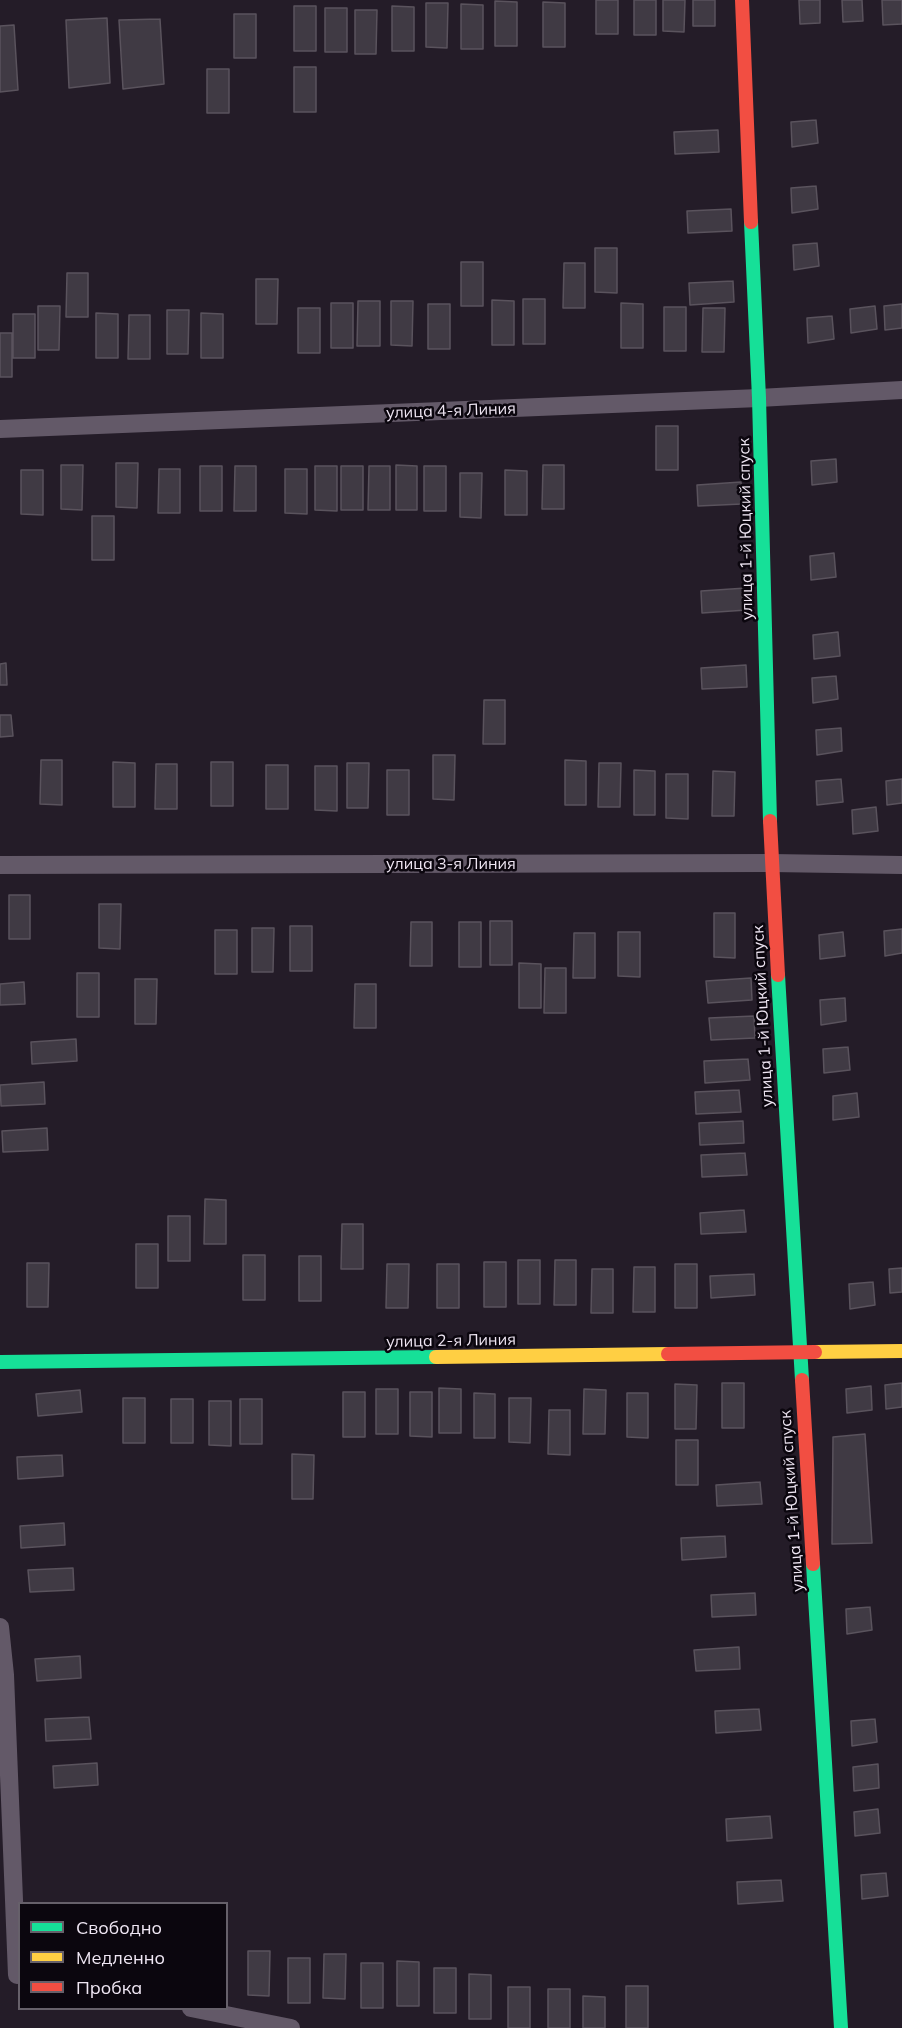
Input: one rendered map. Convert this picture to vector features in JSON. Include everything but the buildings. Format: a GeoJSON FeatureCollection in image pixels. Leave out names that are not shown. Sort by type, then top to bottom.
{"type":"FeatureCollection","features":[{"type":"Feature","properties":{"kind":"street","name":"улица 1-й Юцкий спуск"},"geometry":{"type":"LineString","coordinates":[[742,0],[759,398],[771,863],[841,2028]]}},
{"type":"Feature","properties":{"kind":"street","name":"улица 4-я Линия"},"geometry":{"type":"LineString","coordinates":[[0,429],[759,398],[902,390]]}},
{"type":"Feature","properties":{"kind":"street","name":"улица 3-я Линия"},"geometry":{"type":"LineString","coordinates":[[0,865],[771,863],[902,865]]}},
{"type":"Feature","properties":{"kind":"street","name":"улица 2-я Линия"},"geometry":{"type":"LineString","coordinates":[[0,1362],[902,1351]]}},
{"type":"Feature","properties":{"kind":"street"},"geometry":{"type":"LineString","coordinates":[[0,1627],[5,1687],[12,1974]]}},
{"type":"Feature","properties":{"kind":"street"},"geometry":{"type":"LineString","coordinates":[[201,2010],[291,2028]]}},
{"type":"Feature","properties":{"kind":"traffic: fast"},"geometry":{"type":"LineString","coordinates":[[751,222],[759,398],[770,821]]}},
{"type":"Feature","properties":{"kind":"traffic: fast"},"geometry":{"type":"LineString","coordinates":[[778,975],[802,1380]]}},
{"type":"Feature","properties":{"kind":"traffic: fast"},"geometry":{"type":"LineString","coordinates":[[0,1362],[436,1357]]}},
{"type":"Feature","properties":{"kind":"traffic: fast"},"geometry":{"type":"LineString","coordinates":[[813,1564],[841,2028]]}},
{"type":"Feature","properties":{"kind":"traffic: slow"},"geometry":{"type":"LineString","coordinates":[[815,1352],[902,1351]]}},
{"type":"Feature","properties":{"kind":"traffic: slow"},"geometry":{"type":"LineString","coordinates":[[436,1357],[668,1354]]}},
{"type":"Feature","properties":{"kind":"traffic: jam"},"geometry":{"type":"LineString","coordinates":[[742,0],[751,222]]}},
{"type":"Feature","properties":{"kind":"traffic: jam"},"geometry":{"type":"LineString","coordinates":[[770,821],[778,975]]}},
{"type":"Feature","properties":{"kind":"traffic: jam"},"geometry":{"type":"LineString","coordinates":[[668,1354],[815,1352]]}},
{"type":"Feature","properties":{"kind":"traffic: jam"},"geometry":{"type":"LineString","coordinates":[[802,1380],[813,1564]]}}]}
